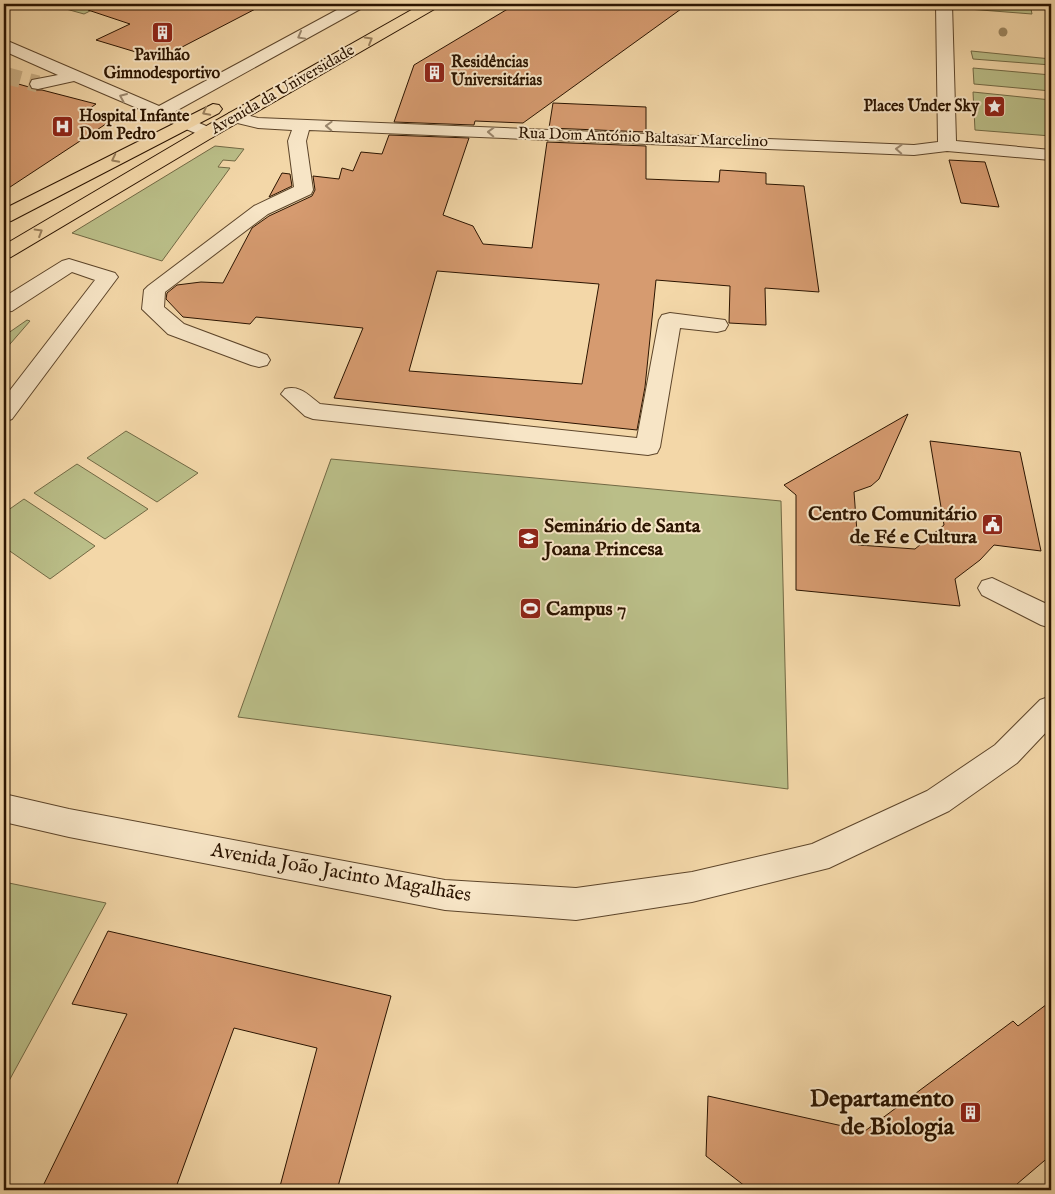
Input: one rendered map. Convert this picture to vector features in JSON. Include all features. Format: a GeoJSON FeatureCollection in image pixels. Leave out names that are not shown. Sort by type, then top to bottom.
{"type":"FeatureCollection","features":[{"type":"Feature","properties":{"kind":"main road"},"geometry":{"type":"LineString","coordinates":[[377,18],[402,4]]}},
{"type":"Feature","properties":{"kind":"main road","name":"Avenida da Universidade"},"geometry":{"type":"LineString","coordinates":[[4,218],[184,124],[230,109],[433,4]]}},
{"type":"Feature","properties":{"kind":"main road","name":"Avenida da Universidade"},"geometry":{"type":"LineString","coordinates":[[4,253],[207,133],[230,109]]}},
{"type":"Feature","properties":{"kind":"street","name":"Avenida da Universidade"},"geometry":{"type":"LineString","coordinates":[[159,113],[359,4]]}},
{"type":"Feature","properties":{"kind":"street"},"geometry":{"type":"LineString","coordinates":[[944,4],[947,146]]}},
{"type":"Feature","properties":{"kind":"street"},"geometry":{"type":"LineString","coordinates":[[4,45],[207,133]]}},
{"type":"Feature","properties":{"kind":"street"},"geometry":{"type":"LineString","coordinates":[[38,84],[75,76]]}},
{"type":"Feature","properties":{"kind":"street","name":"Rua Dom António Baltasar Marcelino"},"geometry":{"type":"LineString","coordinates":[[230,109],[258,123],[914,150],[947,146],[1051,155]]}},
{"type":"Feature","properties":{"kind":"street"},"geometry":{"type":"LineString","coordinates":[[259,360],[176,329],[152,309],[155,290],[261,210],[304,190],[297,141],[302,125]]}},
{"type":"Feature","properties":{"kind":"street"},"geometry":{"type":"LineString","coordinates":[[4,306],[69,265],[108,277],[4,414]]}},
{"type":"Feature","properties":{"kind":"street"},"geometry":{"type":"LineString","coordinates":[[293,394],[313,411],[648,447],[670,320],[717,325]]}},
{"type":"Feature","properties":{"kind":"street"},"geometry":{"type":"LineString","coordinates":[[992,588],[1051,618]]}},
{"type":"Feature","properties":{"kind":"street","name":"Avenida João Jacinto Magalhães"},"geometry":{"type":"LineString","coordinates":[[4,808],[68,823],[445,895],[576,904],[692,887],[817,858],[938,801],[1006,754],[1051,708]]}},
{"type":"Feature","properties":{"kind":"green space"},"geometry":{"type":"Polygon","coordinates":[[[48,4],[104,4],[84,14],[48,4]]]}},
{"type":"Feature","properties":{"kind":"green space"},"geometry":{"type":"Polygon","coordinates":[[[968,4],[1030,4],[1032,14],[968,9],[968,4]]]}},
{"type":"Feature","properties":{"kind":"green space"},"geometry":{"type":"Polygon","coordinates":[[[971,51],[1051,59],[1051,65],[973,59],[971,51]]]}},
{"type":"Feature","properties":{"kind":"green space"},"geometry":{"type":"Polygon","coordinates":[[[973,68],[1051,75],[1051,91],[974,84],[973,68]]]}},
{"type":"Feature","properties":{"kind":"green space"},"geometry":{"type":"Polygon","coordinates":[[[973,92],[1051,100],[1051,136],[975,130],[973,92]]]}},
{"type":"Feature","properties":{"kind":"green space"},"geometry":{"type":"Polygon","coordinates":[[[215,146],[244,149],[235,161],[223,160],[218,167],[230,168],[162,261],[72,233],[215,146]]]}},
{"type":"Feature","properties":{"kind":"green space"},"geometry":{"type":"Polygon","coordinates":[[[27,320],[30,321],[4,351],[4,336],[27,320]]]}},
{"type":"Feature","properties":{"kind":"green space"},"geometry":{"type":"Polygon","coordinates":[[[126,431],[198,473],[157,502],[87,458],[126,431]]]}},
{"type":"Feature","properties":{"kind":"green space","name":"Campus 7"},"geometry":{"type":"Polygon","coordinates":[[[331,459],[781,501],[788,789],[238,717],[331,459]]]}},
{"type":"Feature","properties":{"kind":"green space"},"geometry":{"type":"Polygon","coordinates":[[[77,464],[148,509],[105,539],[34,493],[77,464]]]}},
{"type":"Feature","properties":{"kind":"green space"},"geometry":{"type":"Polygon","coordinates":[[[24,499],[95,546],[50,579],[4,547],[4,513],[24,499]]]}},
{"type":"Feature","properties":{"kind":"green space"},"geometry":{"type":"Polygon","coordinates":[[[4,882],[106,903],[4,1090],[4,882]]]}},
{"type":"Feature","properties":{"kind":"building","name":"Pavilhão Gimnodesportivo"},"geometry":{"type":"Polygon","coordinates":[[[89,4],[265,4],[159,59],[96,40],[130,24],[88,10],[89,4]]]}},
{"type":"Feature","properties":{"kind":"building"},"geometry":{"type":"Polygon","coordinates":[[[516,4],[688,4],[523,123],[475,121],[474,125],[394,122],[414,65],[516,4]]]}},
{"type":"Feature","properties":{"kind":"building","name":"Hospital Infante Dom Pedro"},"geometry":{"type":"Polygon","coordinates":[[[4,80],[29,87],[32,90],[42,90],[96,104],[86,111],[115,118],[4,191],[4,80]]]}},
{"type":"Feature","properties":{"kind":"building"},"geometry":{"type":"Polygon","coordinates":[[[553,103],[646,107],[646,132],[549,128],[553,103]]]}},
{"type":"Feature","properties":{"kind":"building"},"geometry":{"type":"Polygon","coordinates":[[[389,135],[469,138],[443,215],[473,226],[483,244],[532,248],[547,142],[646,146],[646,179],[719,182],[720,170],[766,173],[766,184],[804,186],[819,292],[765,288],[766,325],[729,323],[730,286],[656,280],[645,387],[637,430],[334,398],[363,328],[256,317],[250,324],[183,317],[166,299],[167,293],[177,285],[201,282],[223,283],[252,228],[269,216],[312,196],[315,190],[313,176],[339,179],[342,168],[353,171],[361,152],[382,154],[389,135]],[[437,271],[409,371],[582,384],[599,284],[437,271]]]}},
{"type":"Feature","properties":{"kind":"building"},"geometry":{"type":"Polygon","coordinates":[[[949,160],[985,162],[999,207],[961,203],[949,160]]]}},
{"type":"Feature","properties":{"kind":"building"},"geometry":{"type":"Polygon","coordinates":[[[282,173],[290,174],[292,186],[269,197],[282,173]]]}},
{"type":"Feature","properties":{"kind":"building","name":"Centro Comunitário de Fé e Cultura"},"geometry":{"type":"Polygon","coordinates":[[[908,414],[879,479],[871,486],[854,492],[858,545],[915,549],[944,525],[930,441],[1020,452],[1041,551],[994,545],[980,560],[955,579],[960,606],[796,590],[796,495],[784,485],[908,414]]]}},
{"type":"Feature","properties":{"kind":"building"},"geometry":{"type":"Polygon","coordinates":[[[108,931],[391,996],[337,1190],[279,1190],[317,1048],[234,1028],[175,1190],[41,1190],[127,1014],[72,1004],[108,931]]]}},
{"type":"Feature","properties":{"kind":"building","name":"Departamento de Biologia"},"geometry":{"type":"Polygon","coordinates":[[[1051,1001],[1051,1155],[1010,1190],[750,1190],[706,1156],[708,1096],[865,1131],[1013,1021],[1018,1026],[1051,1001]]]}},
{"type":"Feature","properties":{"kind":"tunnel"},"geometry":{"type":"LineString","coordinates":[[4,75],[38,84]]}},
{"type":"Feature","properties":{"kind":"place","name":"Pavilhão Gimnodesportivo"},"geometry":{"type":"Point","coordinates":[162,32]}},
{"type":"Feature","properties":{"kind":"place","name":"Residências Universitárias"},"geometry":{"type":"Point","coordinates":[435,72]}},
{"type":"Feature","properties":{"kind":"place","name":"Places Under Sky"},"geometry":{"type":"Point","coordinates":[995,107]}},
{"type":"Feature","properties":{"kind":"place","name":"Hospital Infante Dom Pedro"},"geometry":{"type":"Point","coordinates":[63,126]}},
{"type":"Feature","properties":{"kind":"place","name":"Centro Comunitário de Fé e Cultura"},"geometry":{"type":"Point","coordinates":[993,525]}},
{"type":"Feature","properties":{"kind":"place","name":"Seminário de Santa Joana Princesa"},"geometry":{"type":"Point","coordinates":[528,538]}},
{"type":"Feature","properties":{"kind":"place","name":"Campus 7"},"geometry":{"type":"Point","coordinates":[530,609]}},
{"type":"Feature","properties":{"kind":"place","name":"Departamento de Biologia"},"geometry":{"type":"Point","coordinates":[970,1113]}}]}
